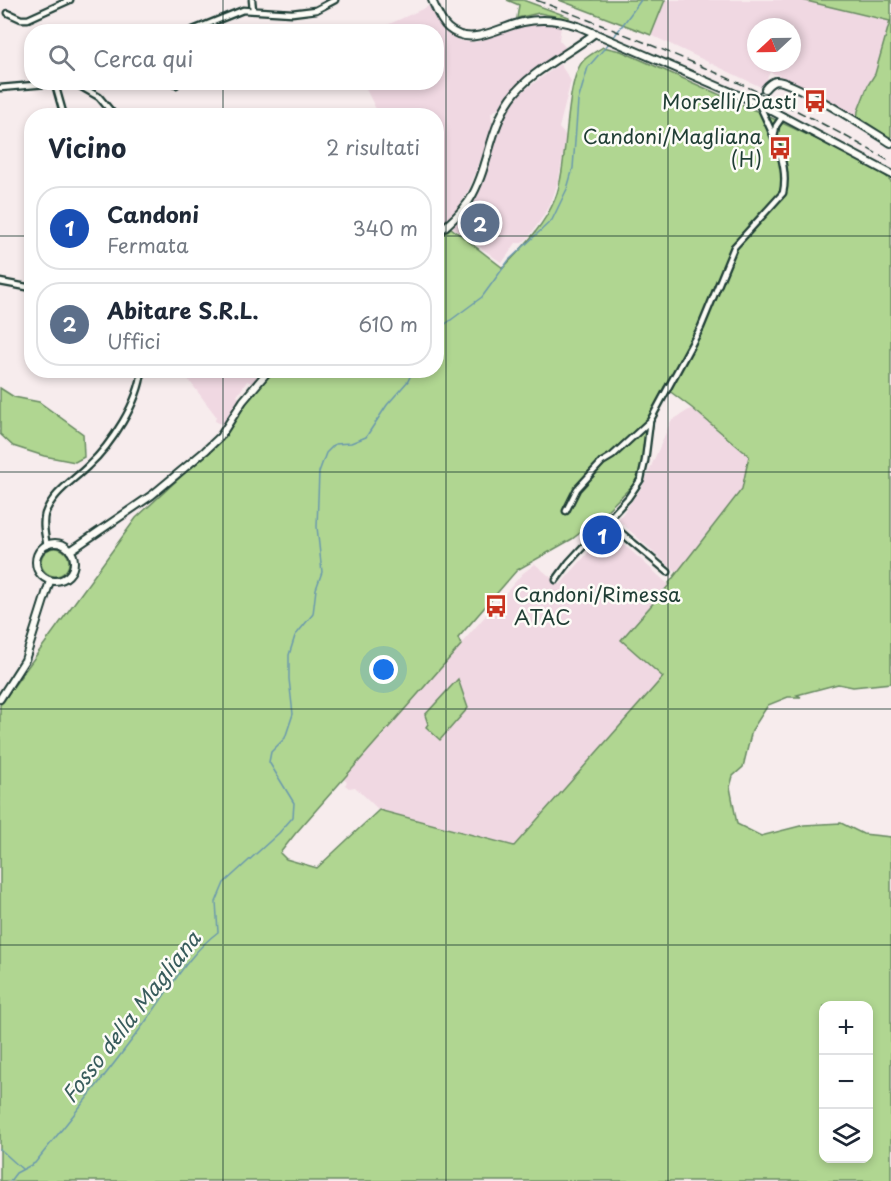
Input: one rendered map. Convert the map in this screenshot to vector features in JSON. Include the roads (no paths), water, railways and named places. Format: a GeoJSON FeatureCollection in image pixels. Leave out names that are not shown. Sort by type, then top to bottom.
{"type":"FeatureCollection","features":[{"type":"Feature","properties":{"kind":"street"},"geometry":{"type":"LineString","coordinates":[[8,13],[21,19],[28,19],[70,0]]}},
{"type":"Feature","properties":{"kind":"street"},"geometry":{"type":"LineString","coordinates":[[252,0],[253,10]]}},
{"type":"Feature","properties":{"kind":"street"},"geometry":{"type":"LineString","coordinates":[[207,24],[240,11],[298,13],[316,10],[334,0]]}},
{"type":"Feature","properties":{"kind":"street"},"geometry":{"type":"LineString","coordinates":[[432,0],[447,27],[464,37],[479,37],[513,25],[541,20],[569,23],[759,104],[891,174]]}},
{"type":"Feature","properties":{"kind":"street"},"geometry":{"type":"LineString","coordinates":[[444,227],[469,201],[481,174],[498,122],[510,99],[525,82],[595,33]]}},
{"type":"Feature","properties":{"kind":"street"},"geometry":{"type":"LineString","coordinates":[[566,511],[577,489],[593,471],[650,421],[701,327],[734,247],[783,193],[784,169],[759,104],[764,92],[773,82],[785,83],[810,95],[891,143]]}},
{"type":"Feature","properties":{"kind":"street"},"geometry":{"type":"LineString","coordinates":[[0,88],[24,86]]}},
{"type":"Feature","properties":{"kind":"street"},"geometry":{"type":"LineString","coordinates":[[57,90],[62,108]]}},
{"type":"Feature","properties":{"kind":"street"},"geometry":{"type":"LineString","coordinates":[[87,90],[99,97],[108,108]]}},
{"type":"Feature","properties":{"kind":"street"},"geometry":{"type":"LineString","coordinates":[[774,138],[776,126],[783,116]]}},
{"type":"Feature","properties":{"kind":"street"},"geometry":{"type":"LineString","coordinates":[[0,282],[24,286]]}},
{"type":"Feature","properties":{"kind":"street"},"geometry":{"type":"LineString","coordinates":[[47,546],[44,522],[49,505],[57,494],[95,459],[110,440],[133,402],[140,378]]}},
{"type":"Feature","properties":{"kind":"street"},"geometry":{"type":"LineString","coordinates":[[70,551],[158,490],[205,451],[220,437],[243,401],[262,378]]}},
{"type":"Feature","properties":{"kind":"street"},"geometry":{"type":"LineString","coordinates":[[556,580],[606,520],[628,498],[641,479],[650,421]]}},
{"type":"Feature","properties":{"kind":"street"},"geometry":{"type":"LineString","coordinates":[[606,520],[668,572]]}},
{"type":"Feature","properties":{"kind":"street"},"geometry":{"type":"LineString","coordinates":[[59,544],[70,551],[74,562],[71,573],[62,580],[50,580],[39,572],[36,560],[38,554],[47,546],[59,544]]}},
{"type":"Feature","properties":{"kind":"street"},"geometry":{"type":"LineString","coordinates":[[0,699],[25,660],[50,580]]}},
{"type":"Feature","properties":{"kind":"waterway","name":"Fosso della Magliana"},"geometry":{"type":"LineString","coordinates":[[613,38],[641,0]]}},
{"type":"Feature","properties":{"kind":"waterway","name":"Fosso della Magliana"},"geometry":{"type":"LineString","coordinates":[[444,325],[482,297],[509,260],[552,220],[567,189],[573,168],[578,101],[588,67],[610,42]]}},
{"type":"Feature","properties":{"kind":"waterway","name":"Fosso della Magliana"},"geometry":{"type":"LineString","coordinates":[[10,1181],[16,1173],[35,1163],[125,1049],[183,968],[218,932],[216,902],[224,883],[279,833],[293,817],[294,803],[269,762],[271,752],[285,738],[293,714],[289,655],[295,636],[313,614],[316,589],[322,572],[317,527],[319,472],[326,453],[335,444],[351,443],[366,437],[387,405],[409,378]]}},
{"type":"Feature","properties":{"kind":"waterway"},"geometry":{"type":"LineString","coordinates":[[0,1149],[22,1169]]}},
{"type":"Feature","properties":{"kind":"railway"},"geometry":{"type":"LineString","coordinates":[[536,0],[627,35],[761,93],[891,162]]}},
{"type":"Feature","properties":{"kind":"place","name":"Morselli/Dasti"},"geometry":{"type":"Point","coordinates":[815,101]}},
{"type":"Feature","properties":{"kind":"place","name":"Candoni/Magliana (H)"},"geometry":{"type":"Point","coordinates":[780,148]}},
{"type":"Feature","properties":{"kind":"place","name":"Abitare S.R.L."},"geometry":{"type":"Point","coordinates":[480,223]}},
{"type":"Feature","properties":{"kind":"place","name":"Candoni"},"geometry":{"type":"Point","coordinates":[602,535]}},
{"type":"Feature","properties":{"kind":"place","name":"Candoni/Rimessa ATAC"},"geometry":{"type":"Point","coordinates":[496,606]}}]}
